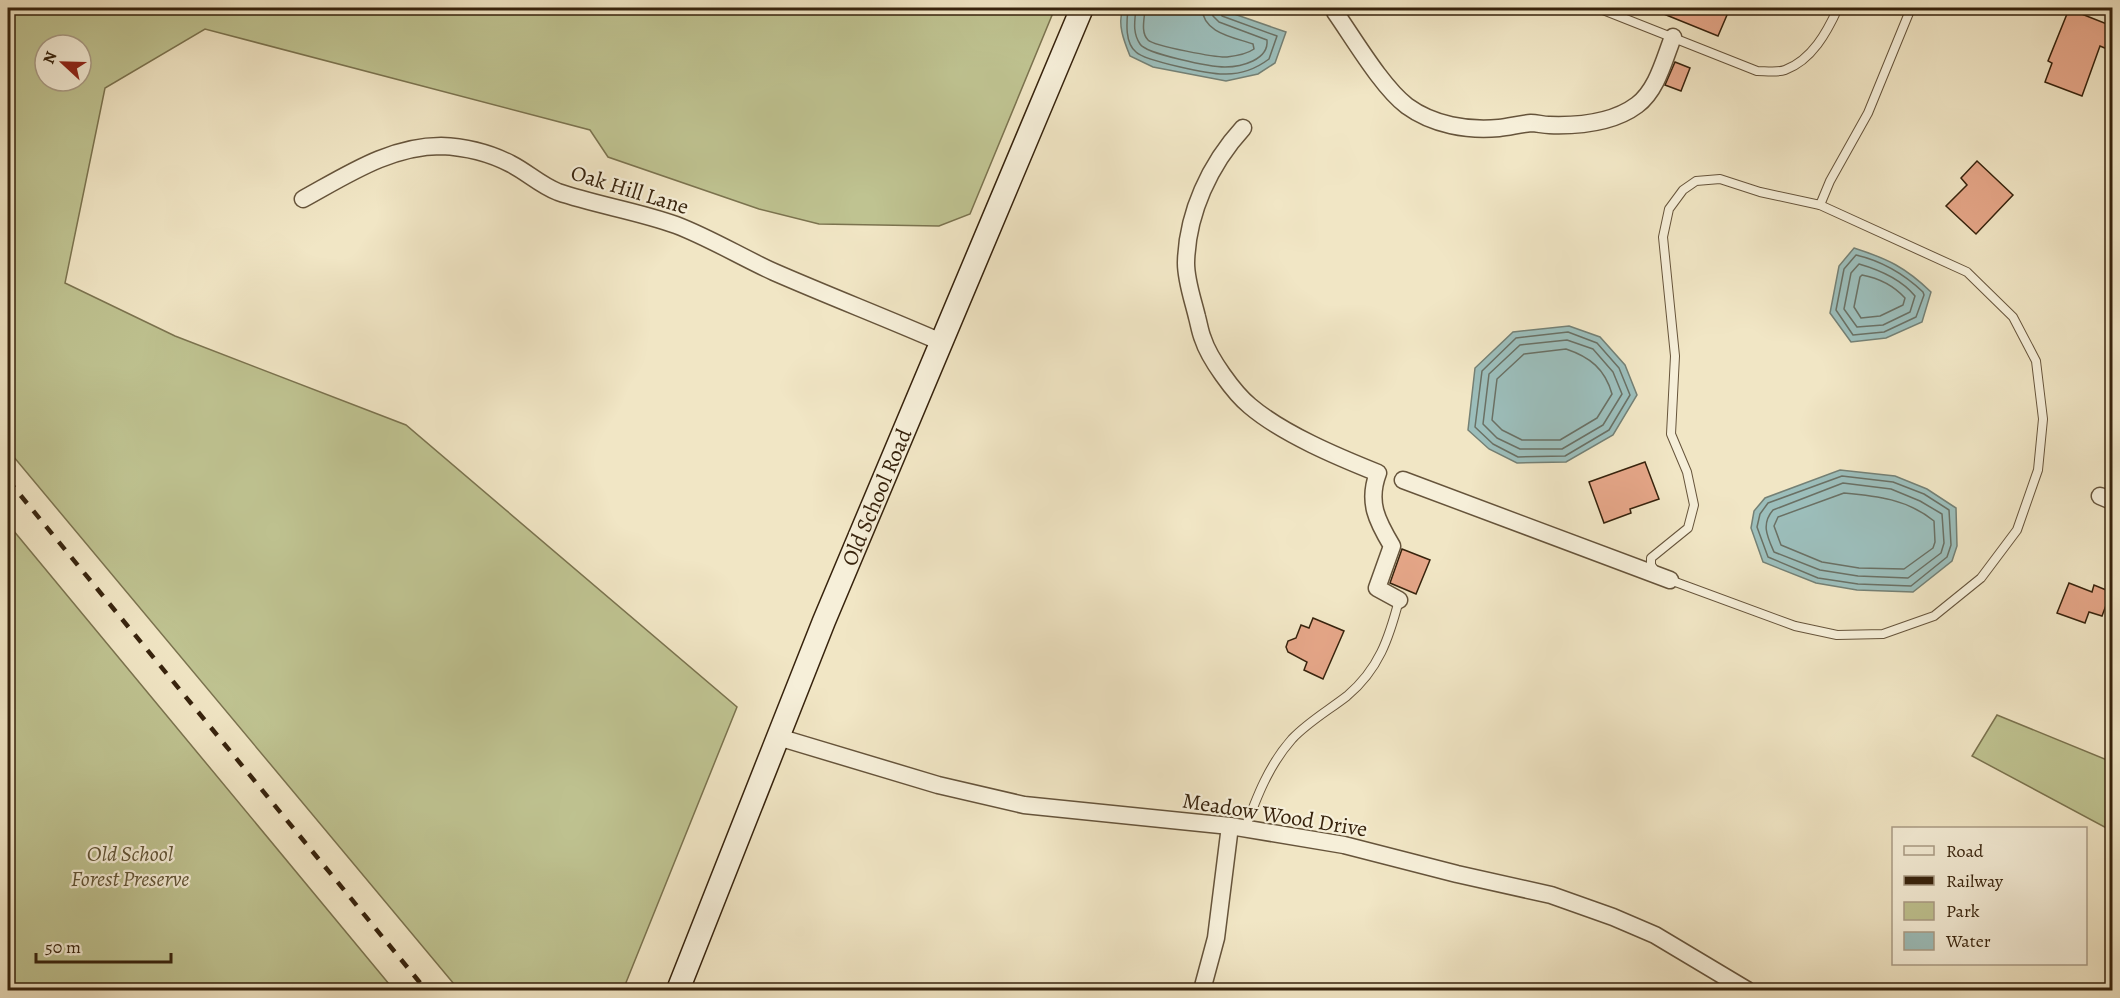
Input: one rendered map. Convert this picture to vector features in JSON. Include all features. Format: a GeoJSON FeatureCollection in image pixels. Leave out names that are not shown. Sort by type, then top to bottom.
{"type":"FeatureCollection","features":[{"type":"Feature","properties":{"kind":"street","name":"Old School Road"},"geometry":{"type":"LineString","coordinates":[[678,990],[824,621],[1082,8]]}},
{"type":"Feature","properties":{"kind":"street"},"geometry":{"type":"LineString","coordinates":[[1335,12],[1393,94],[1409,107],[1447,125],[1468,129],[1532,123],[1578,124],[1610,119],[1637,105],[1652,91],[1673,37]]}},
{"type":"Feature","properties":{"kind":"street"},"geometry":{"type":"LineString","coordinates":[[1243,128],[1226,146],[1213,167],[1192,220],[1186,264],[1203,340],[1219,369],[1248,405],[1276,425],[1378,473],[1374,485],[1376,518],[1392,546],[1377,588],[1399,600]]}},
{"type":"Feature","properties":{"kind":"street","name":"Oak Hill Lane"},"geometry":{"type":"LineString","coordinates":[[303,199],[387,155],[431,147],[462,148],[512,164],[536,181],[556,191],[673,224],[709,238],[772,271],[941,342]]}},
{"type":"Feature","properties":{"kind":"street"},"geometry":{"type":"LineString","coordinates":[[1403,480],[1670,580]]}},
{"type":"Feature","properties":{"kind":"street","name":"Meadow Wood Drive"},"geometry":{"type":"LineString","coordinates":[[778,737],[939,785],[1024,805],[1237,827],[1344,844],[1456,874],[1551,895],[1613,917],[1654,935],[1747,990]]}},
{"type":"Feature","properties":{"kind":"street"},"geometry":{"type":"LineString","coordinates":[[1202,990],[1216,938],[1237,827]]}},
{"type":"Feature","properties":{"kind":"lane"},"geometry":{"type":"LineString","coordinates":[[1598,8],[1757,70],[1783,71],[1804,60],[1826,33],[1838,8]]}},
{"type":"Feature","properties":{"kind":"lane"},"geometry":{"type":"LineString","coordinates":[[1820,205],[1830,181],[1868,112],[1911,8]]}},
{"type":"Feature","properties":{"kind":"lane"},"geometry":{"type":"LineString","coordinates":[[1720,178],[1760,192],[1820,205],[1967,272],[2013,317],[2036,361],[2043,419],[2038,471],[2017,530],[1982,578],[1934,616],[1883,634],[1837,634],[1795,626],[1670,580],[1656,572],[1651,565],[1651,558],[1688,528],[1694,505],[1687,472],[1671,434],[1675,356],[1663,237],[1669,209],[1683,190],[1696,181],[1720,178]]}},
{"type":"Feature","properties":{"kind":"lane"},"geometry":{"type":"LineString","coordinates":[[1237,827],[1273,765],[1292,739],[1321,713],[1346,696],[1361,682],[1376,662],[1388,640],[1399,600]]}},
{"type":"Feature","properties":{"kind":"green space"},"geometry":{"type":"Polygon","coordinates":[[[8,8],[1055,8],[970,214],[939,226],[819,224],[759,209],[608,157],[590,130],[205,29],[105,88],[65,283],[175,336],[406,425],[737,707],[623,990],[459,990],[8,450],[8,8]]]}},
{"type":"Feature","properties":{"kind":"green space","name":"Old School Forest Preserve"},"geometry":{"type":"Polygon","coordinates":[[[8,524],[394,990],[8,990],[8,524]]]}},
{"type":"Feature","properties":{"kind":"green space"},"geometry":{"type":"Polygon","coordinates":[[[1997,715],[2112,762],[2112,831],[1972,756],[1997,715]]]}},
{"type":"Feature","properties":{"kind":"water"},"geometry":{"type":"Polygon","coordinates":[[[1123,8],[1217,8],[1286,32],[1275,63],[1258,74],[1226,81],[1153,67],[1130,56],[1121,26],[1123,8]]]}},
{"type":"Feature","properties":{"kind":"water"},"geometry":{"type":"Polygon","coordinates":[[[1854,248],[1896,265],[1931,292],[1922,322],[1886,338],[1851,342],[1830,313],[1839,266],[1854,248]]]}},
{"type":"Feature","properties":{"kind":"water"},"geometry":{"type":"Polygon","coordinates":[[[1569,326],[1600,337],[1625,365],[1637,395],[1613,435],[1566,462],[1517,463],[1489,449],[1468,430],[1475,368],[1513,332],[1569,326]]]}},
{"type":"Feature","properties":{"kind":"water"},"geometry":{"type":"Polygon","coordinates":[[[1840,470],[1895,476],[1927,489],[1956,508],[1957,546],[1952,561],[1913,592],[1857,590],[1816,583],[1763,562],[1751,528],[1754,511],[1765,498],[1840,470]]]}},
{"type":"Feature","properties":{"kind":"building"},"geometry":{"type":"Polygon","coordinates":[[[1649,8],[1730,8],[1718,36],[1649,8]]]}},
{"type":"Feature","properties":{"kind":"building"},"geometry":{"type":"Polygon","coordinates":[[[2069,9],[2112,26],[2112,51],[2100,46],[2082,96],[2045,82],[2052,63],[2048,61],[2069,9]]]}},
{"type":"Feature","properties":{"kind":"building"},"geometry":{"type":"Polygon","coordinates":[[[1675,62],[1690,68],[1681,91],[1665,85],[1675,62]]]}},
{"type":"Feature","properties":{"kind":"building"},"geometry":{"type":"Polygon","coordinates":[[[1977,161],[2013,195],[1976,234],[1946,206],[1967,185],[1961,178],[1977,161]]]}},
{"type":"Feature","properties":{"kind":"building"},"geometry":{"type":"Polygon","coordinates":[[[1645,462],[1659,499],[1630,509],[1631,513],[1604,523],[1589,482],[1645,462]]]}},
{"type":"Feature","properties":{"kind":"building"},"geometry":{"type":"Polygon","coordinates":[[[1402,549],[1430,560],[1416,594],[1390,583],[1402,549]]]}},
{"type":"Feature","properties":{"kind":"building"},"geometry":{"type":"Polygon","coordinates":[[[2069,583],[2092,592],[2094,585],[2111,592],[2102,616],[2089,612],[2085,623],[2057,613],[2069,583]]]}},
{"type":"Feature","properties":{"kind":"building"},"geometry":{"type":"Polygon","coordinates":[[[1313,618],[1344,631],[1323,679],[1304,670],[1307,662],[1288,652],[1286,647],[1288,641],[1296,638],[1301,625],[1309,628],[1313,618]]]}},
{"type":"Feature","properties":{"kind":"railway"},"geometry":{"type":"LineString","coordinates":[[8,480],[426,990]]}}]}
